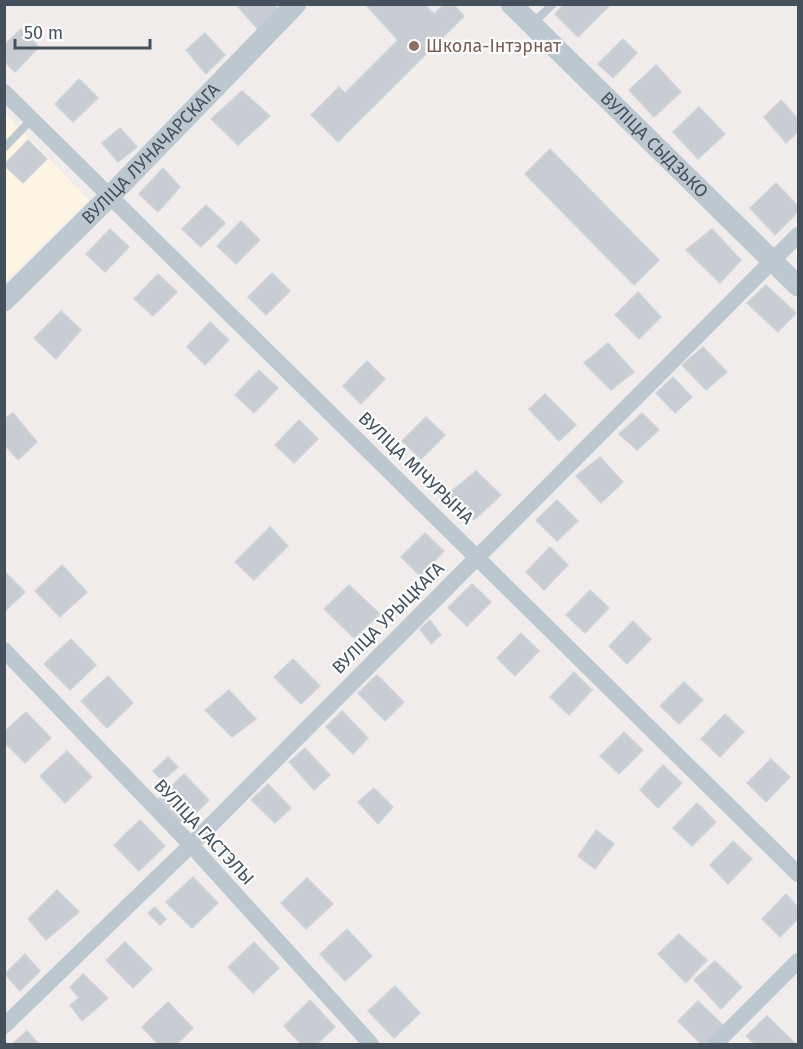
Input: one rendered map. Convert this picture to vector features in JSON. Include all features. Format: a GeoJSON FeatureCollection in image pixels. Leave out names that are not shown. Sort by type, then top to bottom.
{"type":"FeatureCollection","features":[{"type":"Feature","properties":{"kind":"street","name":"ВУЛІЦА ЛУНАЧАРСКАГА"},"geometry":{"type":"LineString","coordinates":[[6,294],[110,196],[296,4]]}},
{"type":"Feature","properties":{"kind":"street","name":"ВУЛІЦА СЫДЗЬКО"},"geometry":{"type":"LineString","coordinates":[[511,4],[798,286]]}},
{"type":"Feature","properties":{"kind":"street","name":"ВУЛІЦА МІЧУРЫНА"},"geometry":{"type":"LineString","coordinates":[[4,92],[477,555],[798,874]]}},
{"type":"Feature","properties":{"kind":"street","name":"ВУЛІЦА УРЫЦКАГА"},"geometry":{"type":"LineString","coordinates":[[4,1026],[191,845],[477,555],[798,235]]}},
{"type":"Feature","properties":{"kind":"street","name":"ВУЛІЦА ГАСТЭЛЫ"},"geometry":{"type":"LineString","coordinates":[[4,650],[191,845],[371,1044]]}},
{"type":"Feature","properties":{"kind":"street"},"geometry":{"type":"LineString","coordinates":[[715,1044],[798,960]]}},
{"type":"Feature","properties":{"kind":"lane"},"geometry":{"type":"LineString","coordinates":[[532,25],[553,4]]}},
{"type":"Feature","properties":{"kind":"lane"},"geometry":{"type":"LineString","coordinates":[[4,148],[32,119]]}},
{"type":"Feature","properties":{"kind":"shaded area"},"geometry":{"type":"Polygon","coordinates":[[[5,113],[89,200],[5,282],[5,113]]]}},
{"type":"Feature","properties":{"kind":"building"},"geometry":{"type":"Polygon","coordinates":[[[241,4],[274,4],[279,10],[258,29],[238,7],[241,4]]]}},
{"type":"Feature","properties":{"kind":"building"},"geometry":{"type":"Polygon","coordinates":[[[365,4],[424,4],[434,14],[444,4],[453,4],[464,16],[338,142],[311,115],[339,87],[345,93],[398,40],[365,4]]]}},
{"type":"Feature","properties":{"kind":"building"},"geometry":{"type":"Polygon","coordinates":[[[564,4],[611,4],[578,37],[555,14],[564,4]]]}},
{"type":"Feature","properties":{"kind":"building"},"geometry":{"type":"Polygon","coordinates":[[[21,29],[39,47],[15,72],[4,61],[4,45],[21,29]]]}},
{"type":"Feature","properties":{"kind":"building"},"geometry":{"type":"Polygon","coordinates":[[[205,33],[225,55],[206,74],[186,50],[205,33]]]}},
{"type":"Feature","properties":{"kind":"building"},"geometry":{"type":"Polygon","coordinates":[[[623,39],[637,53],[613,78],[598,64],[623,39]]]}},
{"type":"Feature","properties":{"kind":"building"},"geometry":{"type":"Polygon","coordinates":[[[656,65],[681,92],[654,117],[629,90],[656,65]]]}},
{"type":"Feature","properties":{"kind":"building"},"geometry":{"type":"Polygon","coordinates":[[[79,79],[98,98],[73,122],[55,104],[79,79]]]}},
{"type":"Feature","properties":{"kind":"building"},"geometry":{"type":"Polygon","coordinates":[[[242,91],[270,116],[238,145],[211,119],[242,91]]]}},
{"type":"Feature","properties":{"kind":"building"},"geometry":{"type":"Polygon","coordinates":[[[781,100],[798,119],[798,132],[786,143],[764,117],[781,100]]]}},
{"type":"Feature","properties":{"kind":"building"},"geometry":{"type":"Polygon","coordinates":[[[699,107],[725,134],[698,159],[673,132],[699,107]]]}},
{"type":"Feature","properties":{"kind":"building"},"geometry":{"type":"Polygon","coordinates":[[[120,128],[137,147],[118,162],[102,143],[120,128]]]}},
{"type":"Feature","properties":{"kind":"building"},"geometry":{"type":"Polygon","coordinates":[[[28,140],[47,159],[23,183],[4,165],[28,140]]]}},
{"type":"Feature","properties":{"kind":"building"},"geometry":{"type":"Polygon","coordinates":[[[550,149],[659,260],[634,285],[525,174],[550,149]]]}},
{"type":"Feature","properties":{"kind":"building"},"geometry":{"type":"Polygon","coordinates":[[[163,168],[180,187],[158,212],[139,194],[163,168]]]}},
{"type":"Feature","properties":{"kind":"building"},"geometry":{"type":"Polygon","coordinates":[[[776,183],[798,206],[798,212],[775,235],[750,208],[776,183]]]}},
{"type":"Feature","properties":{"kind":"building"},"geometry":{"type":"Polygon","coordinates":[[[206,205],[225,223],[201,247],[182,229],[206,205]]]}},
{"type":"Feature","properties":{"kind":"building"},"geometry":{"type":"Polygon","coordinates":[[[241,221],[260,240],[236,264],[217,246],[241,221]]]}},
{"type":"Feature","properties":{"kind":"building"},"geometry":{"type":"Polygon","coordinates":[[[110,229],[129,247],[105,272],[86,254],[110,229]]]}},
{"type":"Feature","properties":{"kind":"building"},"geometry":{"type":"Polygon","coordinates":[[[712,229],[741,260],[720,283],[686,250],[712,229]]]}},
{"type":"Feature","properties":{"kind":"building"},"geometry":{"type":"Polygon","coordinates":[[[272,273],[290,291],[266,315],[248,297],[272,273]]]}},
{"type":"Feature","properties":{"kind":"building"},"geometry":{"type":"Polygon","coordinates":[[[158,274],[177,292],[153,316],[134,299],[158,274]]]}},
{"type":"Feature","properties":{"kind":"building"},"geometry":{"type":"Polygon","coordinates":[[[766,285],[796,313],[778,332],[747,303],[766,285]]]}},
{"type":"Feature","properties":{"kind":"building"},"geometry":{"type":"Polygon","coordinates":[[[638,292],[661,317],[639,339],[615,315],[638,292]]]}},
{"type":"Feature","properties":{"kind":"building"},"geometry":{"type":"Polygon","coordinates":[[[61,311],[81,330],[56,359],[34,338],[61,311]]]}},
{"type":"Feature","properties":{"kind":"building"},"geometry":{"type":"Polygon","coordinates":[[[210,322],[229,340],[205,365],[187,347],[210,322]]]}},
{"type":"Feature","properties":{"kind":"building"},"geometry":{"type":"Polygon","coordinates":[[[608,343],[634,372],[611,390],[584,363],[608,343]]]}},
{"type":"Feature","properties":{"kind":"building"},"geometry":{"type":"Polygon","coordinates":[[[703,347],[727,372],[706,390],[682,365],[703,347]]]}},
{"type":"Feature","properties":{"kind":"building"},"geometry":{"type":"Polygon","coordinates":[[[367,361],[385,379],[361,404],[343,386],[367,361]]]}},
{"type":"Feature","properties":{"kind":"building"},"geometry":{"type":"Polygon","coordinates":[[[259,370],[278,388],[254,413],[235,395],[259,370]]]}},
{"type":"Feature","properties":{"kind":"building"},"geometry":{"type":"Polygon","coordinates":[[[673,377],[692,397],[675,413],[656,393],[673,377]]]}},
{"type":"Feature","properties":{"kind":"building"},"geometry":{"type":"Polygon","coordinates":[[[545,394],[576,425],[559,441],[529,409],[545,394]]]}},
{"type":"Feature","properties":{"kind":"building"},"geometry":{"type":"Polygon","coordinates":[[[13,413],[37,442],[18,460],[4,444],[4,419],[13,413]]]}},
{"type":"Feature","properties":{"kind":"building"},"geometry":{"type":"Polygon","coordinates":[[[642,413],[659,430],[637,450],[619,434],[642,413]]]}},
{"type":"Feature","properties":{"kind":"building"},"geometry":{"type":"Polygon","coordinates":[[[426,417],[445,435],[421,459],[402,441],[426,417]]]}},
{"type":"Feature","properties":{"kind":"building"},"geometry":{"type":"Polygon","coordinates":[[[299,420],[318,439],[294,463],[275,445],[299,420]]]}},
{"type":"Feature","properties":{"kind":"building"},"geometry":{"type":"Polygon","coordinates":[[[600,457],[623,482],[601,503],[576,476],[600,457]]]}},
{"type":"Feature","properties":{"kind":"building"},"geometry":{"type":"Polygon","coordinates":[[[476,471],[501,495],[474,520],[448,494],[476,471]]]}},
{"type":"Feature","properties":{"kind":"building"},"geometry":{"type":"Polygon","coordinates":[[[557,500],[578,521],[557,541],[536,520],[557,500]]]}},
{"type":"Feature","properties":{"kind":"building"},"geometry":{"type":"Polygon","coordinates":[[[270,527],[288,546],[254,580],[235,562],[270,527]]]}},
{"type":"Feature","properties":{"kind":"building"},"geometry":{"type":"Polygon","coordinates":[[[425,533],[444,551],[420,576],[401,557],[425,533]]]}},
{"type":"Feature","properties":{"kind":"building"},"geometry":{"type":"Polygon","coordinates":[[[550,547],[568,565],[544,590],[526,572],[550,547]]]}},
{"type":"Feature","properties":{"kind":"building"},"geometry":{"type":"Polygon","coordinates":[[[62,565],[87,592],[60,617],[35,591],[62,565]]]}},
{"type":"Feature","properties":{"kind":"building"},"geometry":{"type":"Polygon","coordinates":[[[4,571],[25,592],[4,612],[4,571]]]}},
{"type":"Feature","properties":{"kind":"building"},"geometry":{"type":"Polygon","coordinates":[[[472,584],[491,602],[467,626],[448,608],[472,584]]]}},
{"type":"Feature","properties":{"kind":"building"},"geometry":{"type":"Polygon","coordinates":[[[349,585],[380,614],[354,638],[324,609],[349,585]]]}},
{"type":"Feature","properties":{"kind":"building"},"geometry":{"type":"Polygon","coordinates":[[[590,590],[609,608],[585,633],[566,615],[590,590]]]}},
{"type":"Feature","properties":{"kind":"building"},"geometry":{"type":"Polygon","coordinates":[[[430,620],[441,635],[431,644],[420,629],[430,620]]]}},
{"type":"Feature","properties":{"kind":"building"},"geometry":{"type":"Polygon","coordinates":[[[633,621],[651,639],[627,664],[609,646],[633,621]]]}},
{"type":"Feature","properties":{"kind":"building"},"geometry":{"type":"Polygon","coordinates":[[[521,633],[539,651],[515,676],[497,658],[521,633]]]}},
{"type":"Feature","properties":{"kind":"building"},"geometry":{"type":"Polygon","coordinates":[[[71,639],[96,665],[70,690],[44,664],[71,639]]]}},
{"type":"Feature","properties":{"kind":"building"},"geometry":{"type":"Polygon","coordinates":[[[293,659],[320,686],[301,704],[274,677],[293,659]]]}},
{"type":"Feature","properties":{"kind":"building"},"geometry":{"type":"Polygon","coordinates":[[[574,672],[592,690],[569,715],[550,697],[574,672]]]}},
{"type":"Feature","properties":{"kind":"building"},"geometry":{"type":"Polygon","coordinates":[[[377,675],[404,702],[385,721],[358,693],[377,675]]]}},
{"type":"Feature","properties":{"kind":"building"},"geometry":{"type":"Polygon","coordinates":[[[108,676],[133,703],[107,728],[81,701],[108,676]]]}},
{"type":"Feature","properties":{"kind":"building"},"geometry":{"type":"Polygon","coordinates":[[[684,682],[703,700],[679,724],[660,706],[684,682]]]}},
{"type":"Feature","properties":{"kind":"building"},"geometry":{"type":"Polygon","coordinates":[[[229,690],[256,719],[232,737],[205,710],[229,690]]]}},
{"type":"Feature","properties":{"kind":"building"},"geometry":{"type":"Polygon","coordinates":[[[342,711],[368,738],[353,754],[326,727],[342,711]]]}},
{"type":"Feature","properties":{"kind":"building"},"geometry":{"type":"Polygon","coordinates":[[[26,712],[51,738],[25,763],[4,742],[4,732],[26,712]]]}},
{"type":"Feature","properties":{"kind":"building"},"geometry":{"type":"Polygon","coordinates":[[[725,714],[744,732],[720,757],[701,739],[725,714]]]}},
{"type":"Feature","properties":{"kind":"building"},"geometry":{"type":"Polygon","coordinates":[[[624,732],[643,750],[619,774],[600,756],[624,732]]]}},
{"type":"Feature","properties":{"kind":"building"},"geometry":{"type":"Polygon","coordinates":[[[305,748],[330,775],[314,790],[289,762],[305,748]]]}},
{"type":"Feature","properties":{"kind":"building"},"geometry":{"type":"Polygon","coordinates":[[[67,751],[92,777],[65,803],[40,776],[67,751]]]}},
{"type":"Feature","properties":{"kind":"building"},"geometry":{"type":"Polygon","coordinates":[[[168,757],[178,767],[162,781],[153,771],[168,757]]]}},
{"type":"Feature","properties":{"kind":"building"},"geometry":{"type":"Polygon","coordinates":[[[771,759],[790,777],[766,802],[747,783],[771,759]]]}},
{"type":"Feature","properties":{"kind":"building"},"geometry":{"type":"Polygon","coordinates":[[[663,765],[682,783],[658,808],[640,790],[663,765]]]}},
{"type":"Feature","properties":{"kind":"building"},"geometry":{"type":"Polygon","coordinates":[[[184,774],[209,800],[183,826],[158,799],[184,774]]]}},
{"type":"Feature","properties":{"kind":"building"},"geometry":{"type":"Polygon","coordinates":[[[268,784],[291,808],[275,823],[251,800],[268,784]]]}},
{"type":"Feature","properties":{"kind":"building"},"geometry":{"type":"Polygon","coordinates":[[[374,788],[393,807],[378,824],[358,802],[374,788]]]}},
{"type":"Feature","properties":{"kind":"building"},"geometry":{"type":"Polygon","coordinates":[[[697,803],[716,822],[692,846],[673,828],[697,803]]]}},
{"type":"Feature","properties":{"kind":"building"},"geometry":{"type":"Polygon","coordinates":[[[140,820],[165,846],[139,871],[114,845],[140,820]]]}},
{"type":"Feature","properties":{"kind":"building"},"geometry":{"type":"Polygon","coordinates":[[[596,830],[614,844],[595,869],[578,856],[596,830]]]}},
{"type":"Feature","properties":{"kind":"building"},"geometry":{"type":"Polygon","coordinates":[[[733,841],[752,859],[728,884],[710,865],[733,841]]]}},
{"type":"Feature","properties":{"kind":"building"},"geometry":{"type":"Polygon","coordinates":[[[193,877],[218,903],[192,928],[166,902],[193,877]]]}},
{"type":"Feature","properties":{"kind":"building"},"geometry":{"type":"Polygon","coordinates":[[[307,878],[333,904],[306,929],[281,903],[307,878]]]}},
{"type":"Feature","properties":{"kind":"building"},"geometry":{"type":"Polygon","coordinates":[[[57,890],[79,912],[46,940],[28,919],[57,890]]]}},
{"type":"Feature","properties":{"kind":"building"},"geometry":{"type":"Polygon","coordinates":[[[786,894],[798,907],[798,919],[780,937],[762,919],[786,894]]]}},
{"type":"Feature","properties":{"kind":"building"},"geometry":{"type":"Polygon","coordinates":[[[155,907],[166,919],[160,925],[148,913],[155,907]]]}},
{"type":"Feature","properties":{"kind":"building"},"geometry":{"type":"Polygon","coordinates":[[[347,929],[372,956],[345,981],[320,954],[347,929]]]}},
{"type":"Feature","properties":{"kind":"building"},"geometry":{"type":"Polygon","coordinates":[[[679,934],[707,960],[686,983],[658,954],[679,934]]]}},
{"type":"Feature","properties":{"kind":"building"},"geometry":{"type":"Polygon","coordinates":[[[125,942],[152,969],[133,988],[106,960],[125,942]]]}},
{"type":"Feature","properties":{"kind":"building"},"geometry":{"type":"Polygon","coordinates":[[[254,942],[279,968],[253,993],[228,967],[254,942]]]}},
{"type":"Feature","properties":{"kind":"building"},"geometry":{"type":"Polygon","coordinates":[[[25,954],[40,971],[20,991],[5,974],[25,954]]]}},
{"type":"Feature","properties":{"kind":"building"},"geometry":{"type":"Polygon","coordinates":[[[715,961],[742,987],[721,1009],[694,980],[715,961]]]}},
{"type":"Feature","properties":{"kind":"building"},"geometry":{"type":"Polygon","coordinates":[[[83,974],[108,998],[82,1021],[70,1005],[79,998],[70,987],[83,974]]]}},
{"type":"Feature","properties":{"kind":"building"},"geometry":{"type":"Polygon","coordinates":[[[395,986],[420,1013],[394,1038],[368,1011],[395,986]]]}},
{"type":"Feature","properties":{"kind":"building"},"geometry":{"type":"Polygon","coordinates":[[[310,1000],[335,1027],[317,1044],[301,1044],[284,1026],[310,1000]]]}},
{"type":"Feature","properties":{"kind":"building"},"geometry":{"type":"Polygon","coordinates":[[[698,1001],[726,1028],[710,1044],[701,1044],[678,1021],[698,1001]]]}},
{"type":"Feature","properties":{"kind":"building"},"geometry":{"type":"Polygon","coordinates":[[[168,1002],[193,1028],[177,1044],[158,1044],[142,1027],[168,1002]]]}},
{"type":"Feature","properties":{"kind":"building"},"geometry":{"type":"Polygon","coordinates":[[[767,1016],[795,1043],[755,1044],[746,1036],[767,1016]]]}},
{"type":"Feature","properties":{"kind":"building"},"geometry":{"type":"Polygon","coordinates":[[[27,1031],[39,1044],[12,1044],[27,1031]]]}},
{"type":"Feature","properties":{"kind":"place","name":"Школа-Інтэрнат"},"geometry":{"type":"Point","coordinates":[414,46]}}]}
